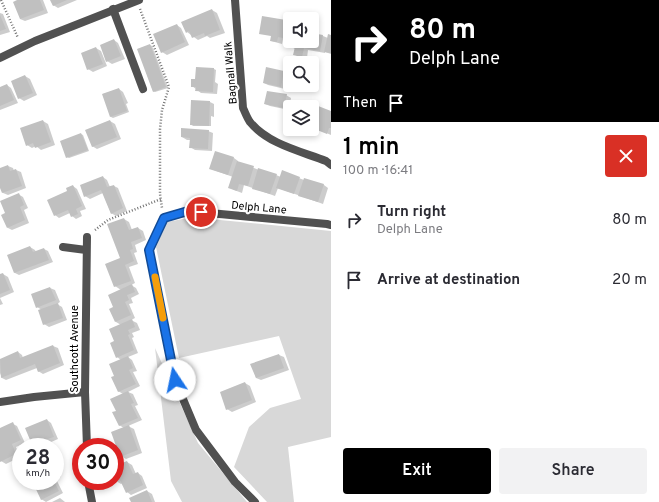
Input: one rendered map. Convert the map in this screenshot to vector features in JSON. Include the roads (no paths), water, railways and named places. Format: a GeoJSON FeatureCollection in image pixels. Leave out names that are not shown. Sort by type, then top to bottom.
{"type":"FeatureCollection","features":[{"type":"Feature","properties":{"kind":"street"},"geometry":{"type":"LineString","coordinates":[[0,58],[113,9],[138,0]]}},
{"type":"Feature","properties":{"kind":"street","name":"Bagnall Walk"},"geometry":{"type":"LineString","coordinates":[[235,0],[243,108],[249,121],[261,133],[273,141],[326,161],[331,165]]}},
{"type":"Feature","properties":{"kind":"street"},"geometry":{"type":"LineString","coordinates":[[113,9],[143,89]]}},
{"type":"Feature","properties":{"kind":"street","name":"Delph Lane"},"geometry":{"type":"LineString","coordinates":[[254,502],[235,482],[196,430],[175,380],[149,250],[164,218],[188,211],[331,225]]}},
{"type":"Feature","properties":{"kind":"street","name":"Southcott Avenue"},"geometry":{"type":"LineString","coordinates":[[87,237],[85,392],[87,438]]}},
{"type":"Feature","properties":{"kind":"street"},"geometry":{"type":"LineString","coordinates":[[62,247],[86,250]]}},
{"type":"Feature","properties":{"kind":"street"},"geometry":{"type":"LineString","coordinates":[[0,402],[85,392]]}},
{"type":"Feature","properties":{"kind":"street"},"geometry":{"type":"LineString","coordinates":[[90,490],[92,502]]}}]}
